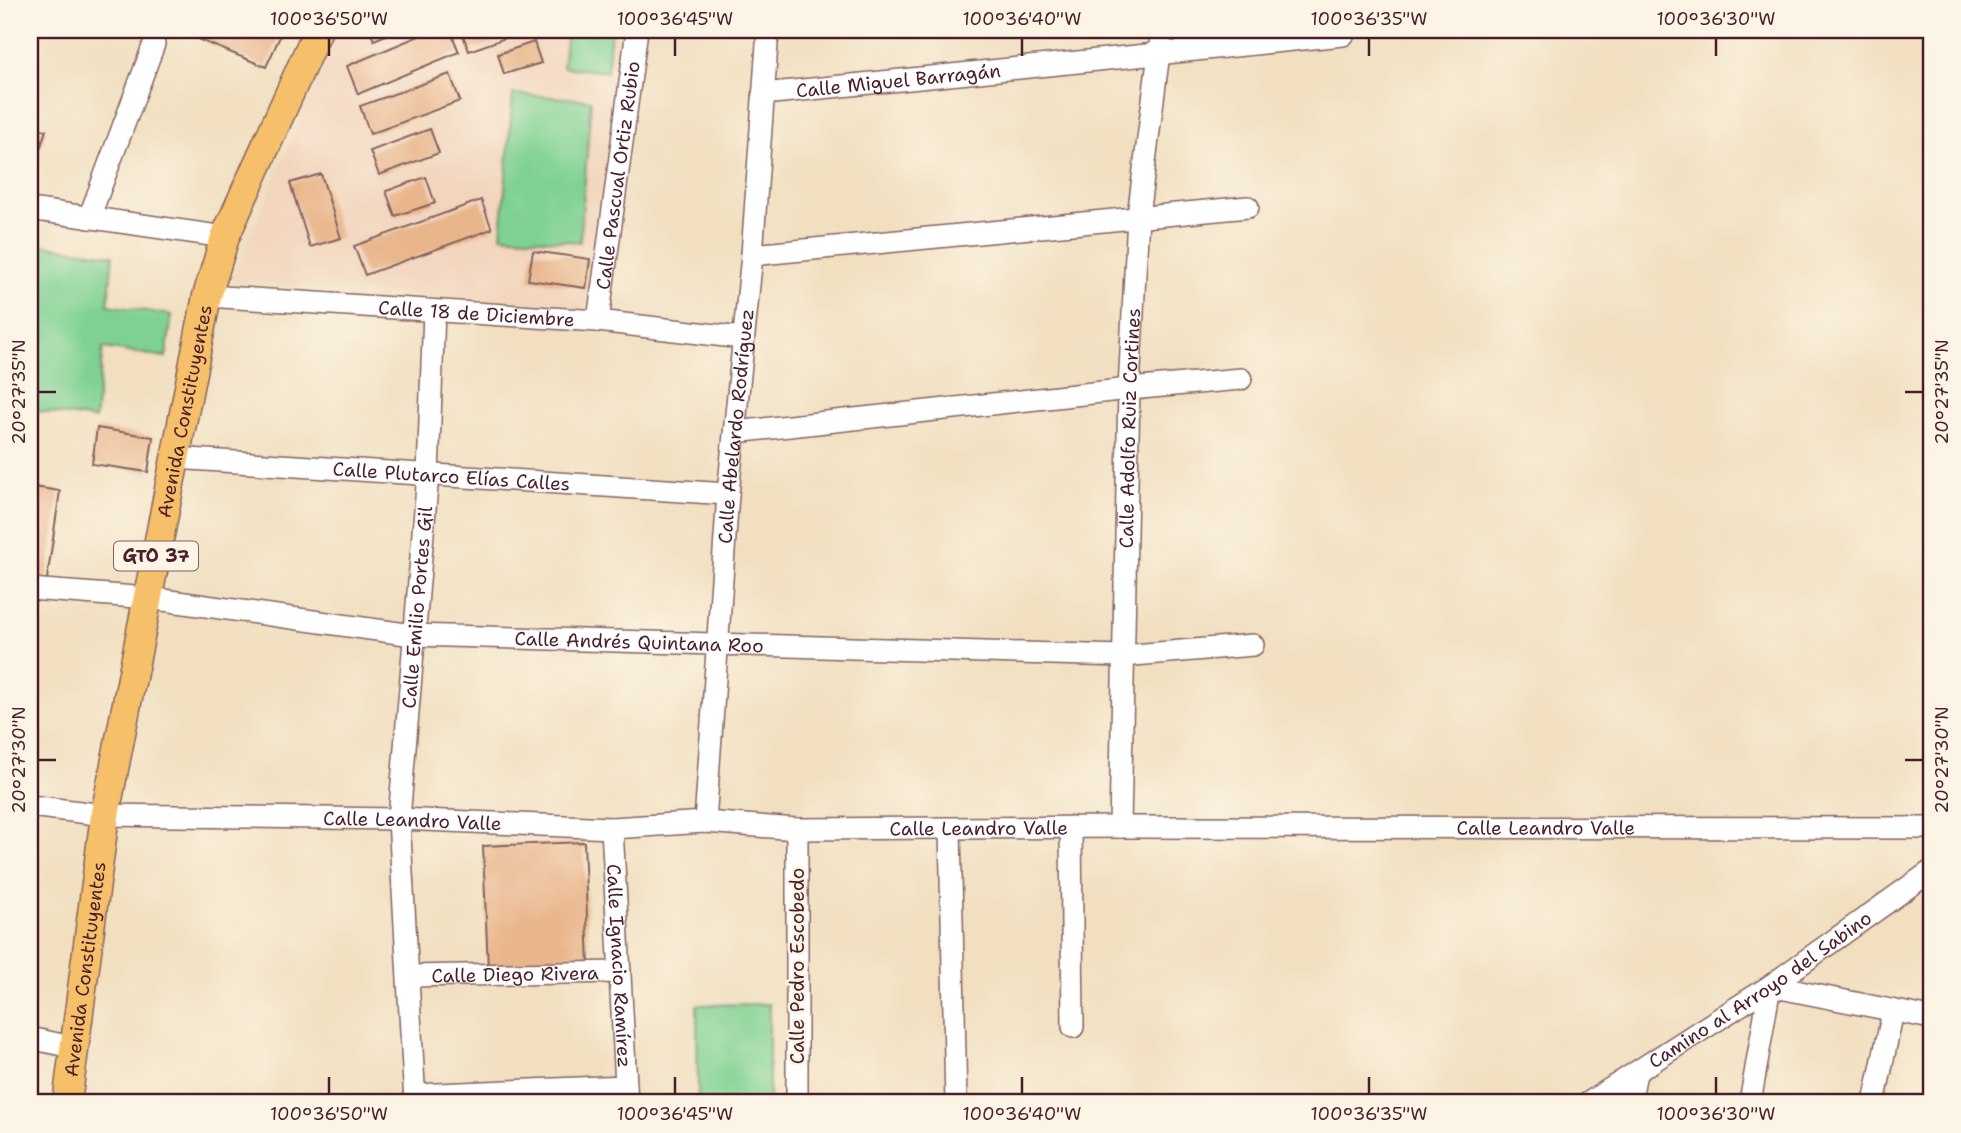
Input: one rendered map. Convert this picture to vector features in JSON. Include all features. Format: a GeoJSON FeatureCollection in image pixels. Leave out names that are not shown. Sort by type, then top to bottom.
{"type":"FeatureCollection","features":[{"type":"Feature","properties":{"kind":"main road","name":"Avenida Constituyentes"},"geometry":{"type":"LineString","coordinates":[[67,1103],[105,815],[208,296],[225,237],[318,30]]}},
{"type":"Feature","properties":{"kind":"street","name":"Calle Pascual Ortiz Rubio"},"geometry":{"type":"LineString","coordinates":[[598,321],[637,30]]}},
{"type":"Feature","properties":{"kind":"street","name":"Calle Abelardo Rodríguez"},"geometry":{"type":"LineString","coordinates":[[705,822],[768,30]]}},
{"type":"Feature","properties":{"kind":"street","name":"Calle Adolfo Ruiz Cortines"},"geometry":{"type":"LineString","coordinates":[[1120,827],[1129,389],[1138,216],[1162,30]]}},
{"type":"Feature","properties":{"kind":"street","name":"Calle Miguel Barragán"},"geometry":{"type":"LineString","coordinates":[[763,94],[1343,35],[1347,30]]}},
{"type":"Feature","properties":{"kind":"street"},"geometry":{"type":"LineString","coordinates":[[89,218],[154,44]]}},
{"type":"Feature","properties":{"kind":"street"},"geometry":{"type":"LineString","coordinates":[[752,255],[1248,207]]}},
{"type":"Feature","properties":{"kind":"street"},"geometry":{"type":"LineString","coordinates":[[30,209],[225,237]]}},
{"type":"Feature","properties":{"kind":"street","name":"Calle 18 de Diciembre"},"geometry":{"type":"LineString","coordinates":[[208,296],[598,321],[742,338]]}},
{"type":"Feature","properties":{"kind":"street","name":"Calle Emilio Portes Gil"},"geometry":{"type":"LineString","coordinates":[[414,1099],[399,819],[428,474],[434,310]]}},
{"type":"Feature","properties":{"kind":"street"},"geometry":{"type":"LineString","coordinates":[[735,432],[1241,379]]}},
{"type":"Feature","properties":{"kind":"street","name":"Calle Plutarco Elías Calles"},"geometry":{"type":"LineString","coordinates":[[174,458],[729,494]]}},
{"type":"Feature","properties":{"kind":"street","name":"Calle Andrés Quintana Roo"},"geometry":{"type":"LineString","coordinates":[[30,589],[149,598],[413,635],[1122,656],[1253,645]]}},
{"type":"Feature","properties":{"kind":"street","name":"Calle Leandro Valle"},"geometry":{"type":"LineString","coordinates":[[30,806],[105,815],[399,819],[612,828],[705,822],[797,830],[1071,827],[1931,828]]}},
{"type":"Feature","properties":{"kind":"street"},"geometry":{"type":"LineString","coordinates":[[1071,827],[1073,1027]]}},
{"type":"Feature","properties":{"kind":"street","name":"Calle Ignacio Ramírez"},"geometry":{"type":"LineString","coordinates":[[612,828],[626,1094]]}},
{"type":"Feature","properties":{"kind":"street","name":"Calle Pedro Escobedo"},"geometry":{"type":"LineString","coordinates":[[797,830],[797,1103]]}},
{"type":"Feature","properties":{"kind":"street"},"geometry":{"type":"LineString","coordinates":[[950,830],[956,1103]]}},
{"type":"Feature","properties":{"kind":"street","name":"Camino al Arroyo del Sabino"},"geometry":{"type":"LineString","coordinates":[[1588,1103],[1770,986],[1931,871]]}},
{"type":"Feature","properties":{"kind":"street","name":"Calle Diego Rivera"},"geometry":{"type":"LineString","coordinates":[[408,976],[620,972]]}},
{"type":"Feature","properties":{"kind":"street"},"geometry":{"type":"LineString","coordinates":[[1750,1103],[1770,986],[1931,1018]]}},
{"type":"Feature","properties":{"kind":"street"},"geometry":{"type":"LineString","coordinates":[[1874,1103],[1893,1011]]}},
{"type":"Feature","properties":{"kind":"street"},"geometry":{"type":"LineString","coordinates":[[30,1038],[76,1048]]}},
{"type":"Feature","properties":{"kind":"street"},"geometry":{"type":"LineString","coordinates":[[1630,1103],[1636,1073]]}},
{"type":"Feature","properties":{"kind":"street"},"geometry":{"type":"LineString","coordinates":[[414,1099],[626,1094]]}},
{"type":"Feature","properties":{"kind":"shaded area"},"geometry":{"type":"Polygon","coordinates":[[[338,30],[625,30],[587,310],[232,280],[338,30]]]}},
{"type":"Feature","properties":{"kind":"green space"},"geometry":{"type":"Polygon","coordinates":[[[567,30],[611,30],[607,72],[563,67],[567,30]]]}},
{"type":"Feature","properties":{"kind":"green space"},"geometry":{"type":"Polygon","coordinates":[[[513,94],[591,100],[580,242],[501,236],[513,94]]]}},
{"type":"Feature","properties":{"kind":"green space"},"geometry":{"type":"Polygon","coordinates":[[[41,245],[113,255],[108,305],[172,315],[166,357],[103,348],[95,419],[30,410],[30,319],[41,245]]]}},
{"type":"Feature","properties":{"kind":"green space"},"geometry":{"type":"Polygon","coordinates":[[[769,1004],[769,1103],[698,1103],[697,1005],[769,1004]]]}},
{"type":"Feature","properties":{"kind":"building"},"geometry":{"type":"Polygon","coordinates":[[[205,30],[283,30],[266,67],[200,40],[205,30]]]}},
{"type":"Feature","properties":{"kind":"building"},"geometry":{"type":"Polygon","coordinates":[[[369,30],[398,30],[374,40],[369,30]]]}},
{"type":"Feature","properties":{"kind":"building"},"geometry":{"type":"Polygon","coordinates":[[[433,30],[450,30],[459,52],[358,94],[347,66],[433,30]]]}},
{"type":"Feature","properties":{"kind":"building"},"geometry":{"type":"Polygon","coordinates":[[[461,30],[528,30],[469,51],[461,30]]]}},
{"type":"Feature","properties":{"kind":"building"},"geometry":{"type":"Polygon","coordinates":[[[534,42],[541,63],[504,74],[498,54],[534,42]]]}},
{"type":"Feature","properties":{"kind":"building"},"geometry":{"type":"Polygon","coordinates":[[[450,74],[460,101],[370,134],[360,106],[450,74]]]}},
{"type":"Feature","properties":{"kind":"building"},"geometry":{"type":"Polygon","coordinates":[[[30,127],[46,130],[30,181],[30,127]]]}},
{"type":"Feature","properties":{"kind":"building"},"geometry":{"type":"Polygon","coordinates":[[[430,129],[439,153],[379,175],[370,151],[430,129]]]}},
{"type":"Feature","properties":{"kind":"building"},"geometry":{"type":"Polygon","coordinates":[[[321,174],[341,238],[310,247],[290,183],[321,174]]]}},
{"type":"Feature","properties":{"kind":"building"},"geometry":{"type":"Polygon","coordinates":[[[426,177],[435,203],[395,216],[386,191],[426,177]]]}},
{"type":"Feature","properties":{"kind":"building"},"geometry":{"type":"Polygon","coordinates":[[[481,200],[492,229],[365,275],[354,246],[481,200]]]}},
{"type":"Feature","properties":{"kind":"building"},"geometry":{"type":"Polygon","coordinates":[[[533,251],[590,259],[586,288],[528,280],[533,251]]]}},
{"type":"Feature","properties":{"kind":"building"},"geometry":{"type":"Polygon","coordinates":[[[97,428],[153,437],[148,472],[92,464],[97,428]]]}},
{"type":"Feature","properties":{"kind":"building"},"geometry":{"type":"Polygon","coordinates":[[[34,487],[60,491],[46,586],[30,583],[30,514],[34,487]]]}},
{"type":"Feature","properties":{"kind":"building"},"geometry":{"type":"Polygon","coordinates":[[[584,842],[589,966],[488,970],[483,846],[584,842]]]}}]}
